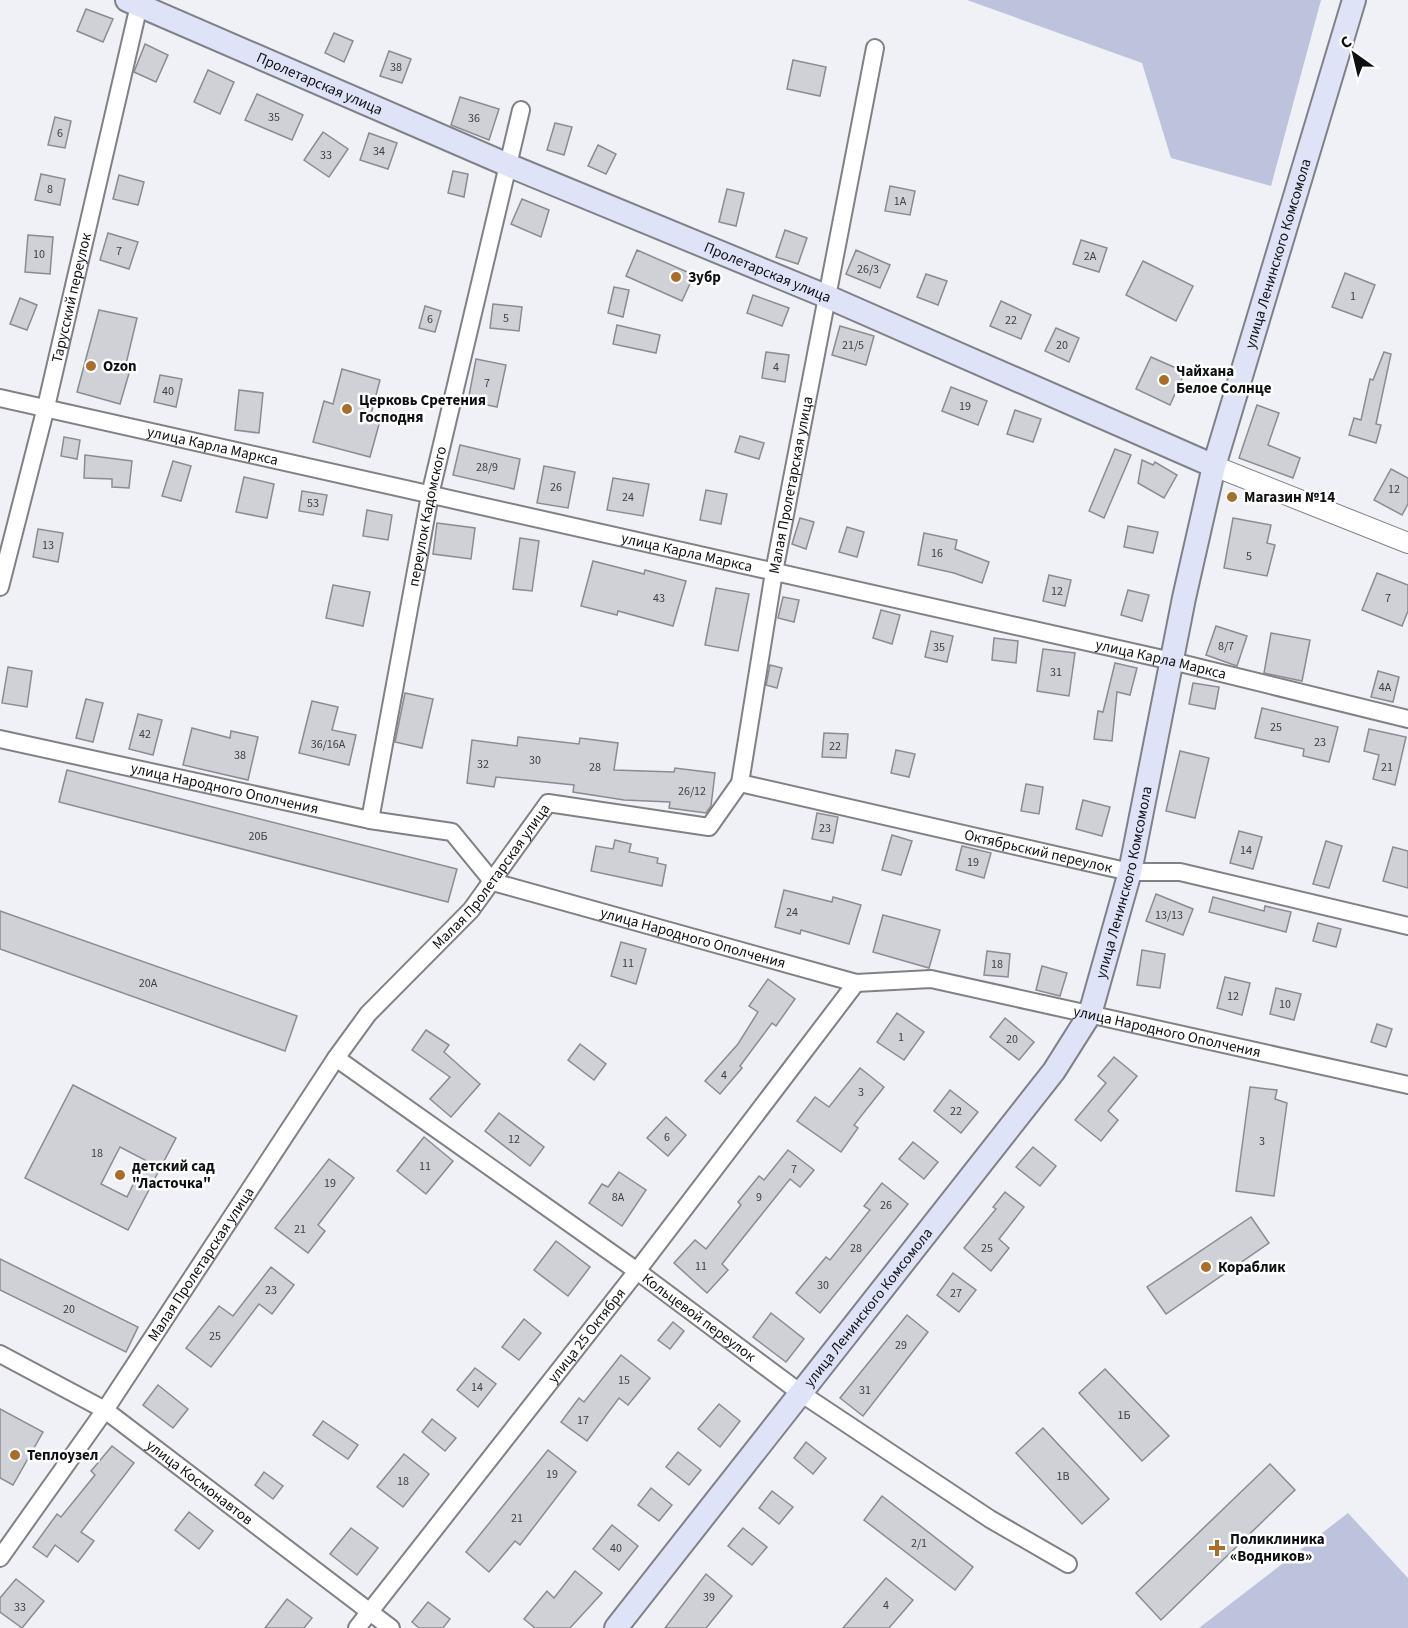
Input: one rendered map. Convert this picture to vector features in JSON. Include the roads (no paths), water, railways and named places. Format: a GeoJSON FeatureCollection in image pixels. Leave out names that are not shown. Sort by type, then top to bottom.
{"type":"FeatureCollection","features":[{"type":"Feature","properties":{"kind":"main road","name":"улица Ленинского Комсомола"},"geometry":{"type":"LineString","coordinates":[[616,1628],[1054,1071],[1090,1014],[1130,872],[1214,466],[1354,0]]}},
{"type":"Feature","properties":{"kind":"main road","name":"Пролетарская улица"},"geometry":{"type":"LineString","coordinates":[[133,3],[508,165],[828,297],[1214,466]]}},
{"type":"Feature","properties":{"kind":"street","name":"Тарусский переулок"},"geometry":{"type":"LineString","coordinates":[[0,587],[46,407],[133,3]]}},
{"type":"Feature","properties":{"kind":"street","name":"Малая Пролетарская улица"},"geometry":{"type":"LineString","coordinates":[[0,1558],[105,1410],[336,1058],[368,1014],[471,910],[548,803],[709,827],[740,783],[774,572],[875,48]]}},
{"type":"Feature","properties":{"kind":"street","name":"переулок Кадомского"},"geometry":{"type":"LineString","coordinates":[[370,820],[430,495],[521,110]]}},
{"type":"Feature","properties":{"kind":"street","name":"улица Карла Маркса"},"geometry":{"type":"LineString","coordinates":[[0,398],[1172,661],[1408,718]]}},
{"type":"Feature","properties":{"kind":"street","name":"Пролетарская улица"},"geometry":{"type":"LineString","coordinates":[[1214,466],[1408,543]]}},
{"type":"Feature","properties":{"kind":"street","name":"улица Народного Ополчения"},"geometry":{"type":"LineString","coordinates":[[0,739],[370,820],[452,832],[493,882],[856,983],[932,979],[1408,1085]]}},
{"type":"Feature","properties":{"kind":"street","name":"Октябрьский переулок"},"geometry":{"type":"LineString","coordinates":[[740,783],[1130,872],[1180,872],[1408,926]]}},
{"type":"Feature","properties":{"kind":"street","name":"улица 25 Октября"},"geometry":{"type":"LineString","coordinates":[[357,1628],[637,1271],[856,983]]}},
{"type":"Feature","properties":{"kind":"street","name":"Кольцевой переулок"},"geometry":{"type":"LineString","coordinates":[[336,1058],[637,1271],[802,1394],[990,1519],[1068,1564]]}},
{"type":"Feature","properties":{"kind":"street","name":"улица Космонавтов"},"geometry":{"type":"LineString","coordinates":[[0,1354],[105,1410],[391,1628]]}},
{"type":"Feature","properties":{"kind":"place","name":"Зубр"},"geometry":{"type":"Point","coordinates":[676,277]}},
{"type":"Feature","properties":{"kind":"place","name":"Ozon"},"geometry":{"type":"Point","coordinates":[91,366]}},
{"type":"Feature","properties":{"kind":"place","name":"Чайхана Белое Солнце"},"geometry":{"type":"Point","coordinates":[1164,380]}},
{"type":"Feature","properties":{"kind":"place","name":"Церковь Сретения Господня"},"geometry":{"type":"Point","coordinates":[347,409]}},
{"type":"Feature","properties":{"kind":"place","name":"Магазин №14"},"geometry":{"type":"Point","coordinates":[1232,497]}},
{"type":"Feature","properties":{"kind":"place","name":"детский сад \"Ласточка\""},"geometry":{"type":"Point","coordinates":[120,1175]}},
{"type":"Feature","properties":{"kind":"place","name":"Кораблик"},"geometry":{"type":"Point","coordinates":[1206,1267]}},
{"type":"Feature","properties":{"kind":"place","name":"Теплоузел"},"geometry":{"type":"Point","coordinates":[15,1455]}},
{"type":"Feature","properties":{"kind":"place","name":"Поликлиника «Водников»"},"geometry":{"type":"Point","coordinates":[1217,1548]}}]}
